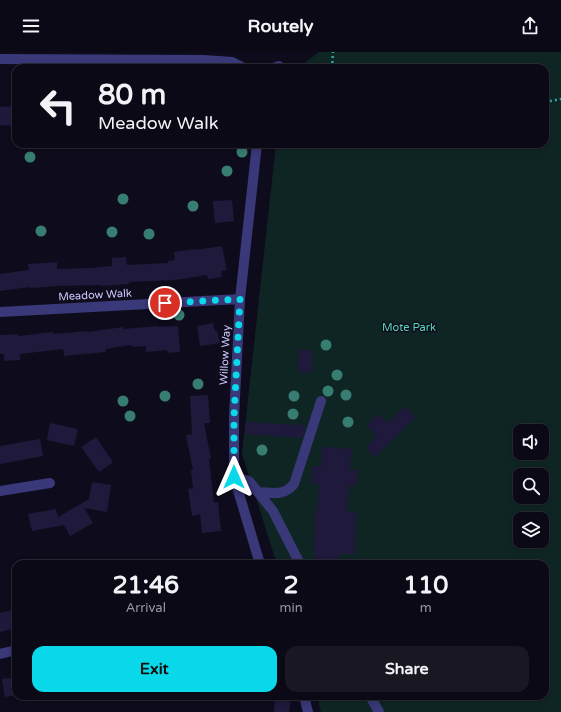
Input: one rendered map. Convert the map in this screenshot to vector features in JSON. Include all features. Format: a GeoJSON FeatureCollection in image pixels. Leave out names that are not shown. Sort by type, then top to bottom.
{"type":"FeatureCollection","features":[{"type":"Feature","properties":{"kind":"street"},"geometry":{"type":"LineString","coordinates":[[0,59],[204,60],[232,62],[236,64]]}},
{"type":"Feature","properties":{"kind":"street","name":"Willow Way"},"geometry":{"type":"LineString","coordinates":[[257,148],[240,299],[234,417],[234,477],[259,560]]}},
{"type":"Feature","properties":{"kind":"street","name":"Meadow Walk"},"geometry":{"type":"LineString","coordinates":[[0,312],[240,299]]}},
{"type":"Feature","properties":{"kind":"street"},"geometry":{"type":"LineString","coordinates":[[259,492],[278,494],[288,491],[294,484],[321,402]]}},
{"type":"Feature","properties":{"kind":"street"},"geometry":{"type":"LineString","coordinates":[[234,477],[248,481],[259,492],[273,511],[298,560]]}},
{"type":"Feature","properties":{"kind":"street"},"geometry":{"type":"LineString","coordinates":[[0,491],[50,483]]}},
{"type":"Feature","properties":{"kind":"street"},"geometry":{"type":"LineString","coordinates":[[0,654],[12,651]]}},
{"type":"Feature","properties":{"kind":"street"},"geometry":{"type":"LineString","coordinates":[[305,700],[308,712]]}},
{"type":"Feature","properties":{"kind":"street"},"geometry":{"type":"LineString","coordinates":[[372,700],[379,712]]}},
{"type":"Feature","properties":{"kind":"path"},"geometry":{"type":"LineString","coordinates":[[332,64],[333,52]]}},
{"type":"Feature","properties":{"kind":"path"},"geometry":{"type":"LineString","coordinates":[[549,101],[561,99]]}},
{"type":"Feature","properties":{"kind":"green space","name":"Mote Park"},"geometry":{"type":"Polygon","coordinates":[[[319,52],[561,52],[561,712],[321,712],[318,700],[549,700],[549,560],[276,560],[242,454],[276,148],[549,148],[549,64],[303,64],[319,52]]]}},
{"type":"Feature","properties":{"kind":"building"},"geometry":{"type":"Polygon","coordinates":[[[12,106],[12,126],[0,125],[0,107],[12,106]]]}},
{"type":"Feature","properties":{"kind":"building"},"geometry":{"type":"Polygon","coordinates":[[[232,200],[234,221],[215,223],[213,201],[232,200]]]}},
{"type":"Feature","properties":{"kind":"building"},"geometry":{"type":"Polygon","coordinates":[[[222,246],[227,270],[221,271],[222,277],[208,279],[207,275],[175,280],[129,282],[129,284],[30,287],[0,291],[0,274],[29,270],[28,264],[57,262],[57,269],[91,268],[112,266],[112,258],[126,257],[127,265],[168,263],[168,261],[175,260],[174,252],[222,246]]]}},
{"type":"Feature","properties":{"kind":"building"},"geometry":{"type":"Polygon","coordinates":[[[213,323],[220,343],[200,346],[197,326],[213,323]]]}},
{"type":"Feature","properties":{"kind":"building"},"geometry":{"type":"Polygon","coordinates":[[[178,326],[180,352],[167,353],[167,350],[146,352],[146,346],[132,347],[131,345],[106,349],[106,352],[64,356],[63,349],[20,354],[20,360],[4,361],[4,354],[0,354],[0,335],[18,334],[18,336],[53,332],[53,334],[88,332],[123,327],[123,329],[178,326]]]}},
{"type":"Feature","properties":{"kind":"building"},"geometry":{"type":"Polygon","coordinates":[[[299,350],[313,351],[313,372],[298,372],[299,350]]]}},
{"type":"Feature","properties":{"kind":"building"},"geometry":{"type":"Polygon","coordinates":[[[208,395],[210,423],[204,423],[211,459],[209,459],[214,503],[218,502],[221,531],[202,533],[200,514],[192,516],[188,489],[193,488],[191,470],[193,470],[186,435],[192,434],[190,396],[208,395]]]}},
{"type":"Feature","properties":{"kind":"building"},"geometry":{"type":"Polygon","coordinates":[[[405,406],[416,417],[375,457],[366,447],[377,436],[366,426],[378,414],[388,423],[405,406]]]}},
{"type":"Feature","properties":{"kind":"building"},"geometry":{"type":"Polygon","coordinates":[[[246,422],[306,425],[302,438],[245,434],[246,422]]]}},
{"type":"Feature","properties":{"kind":"building"},"geometry":{"type":"Polygon","coordinates":[[[50,423],[78,429],[74,446],[47,440],[50,423]]]}},
{"type":"Feature","properties":{"kind":"building"},"geometry":{"type":"Polygon","coordinates":[[[96,437],[113,462],[99,472],[81,447],[96,437]]]}},
{"type":"Feature","properties":{"kind":"building"},"geometry":{"type":"Polygon","coordinates":[[[40,439],[43,456],[0,464],[0,446],[40,439]]]}},
{"type":"Feature","properties":{"kind":"building"},"geometry":{"type":"Polygon","coordinates":[[[322,447],[352,449],[350,470],[358,470],[356,486],[349,486],[347,512],[356,512],[355,554],[339,554],[339,560],[314,560],[315,511],[317,511],[319,484],[311,483],[313,466],[321,466],[322,447]]]}},
{"type":"Feature","properties":{"kind":"building"},"geometry":{"type":"Polygon","coordinates":[[[92,482],[111,485],[107,512],[84,508],[93,523],[70,536],[64,525],[32,531],[28,514],[56,509],[58,517],[89,499],[92,482]]]}},
{"type":"Feature","properties":{"kind":"building"},"geometry":{"type":"Polygon","coordinates":[[[12,610],[12,629],[0,632],[0,613],[12,610]]]}},
{"type":"Feature","properties":{"kind":"building"},"geometry":{"type":"Polygon","coordinates":[[[12,678],[12,696],[5,697],[2,679],[12,678]]]}},
{"type":"Feature","properties":{"kind":"building"},"geometry":{"type":"Polygon","coordinates":[[[275,700],[291,700],[289,712],[274,712],[275,700]]]}},
{"type":"Feature","properties":{"kind":"route"},"geometry":{"type":"LineString","coordinates":[[165,303],[240,299],[234,417],[234,477]]}}]}
